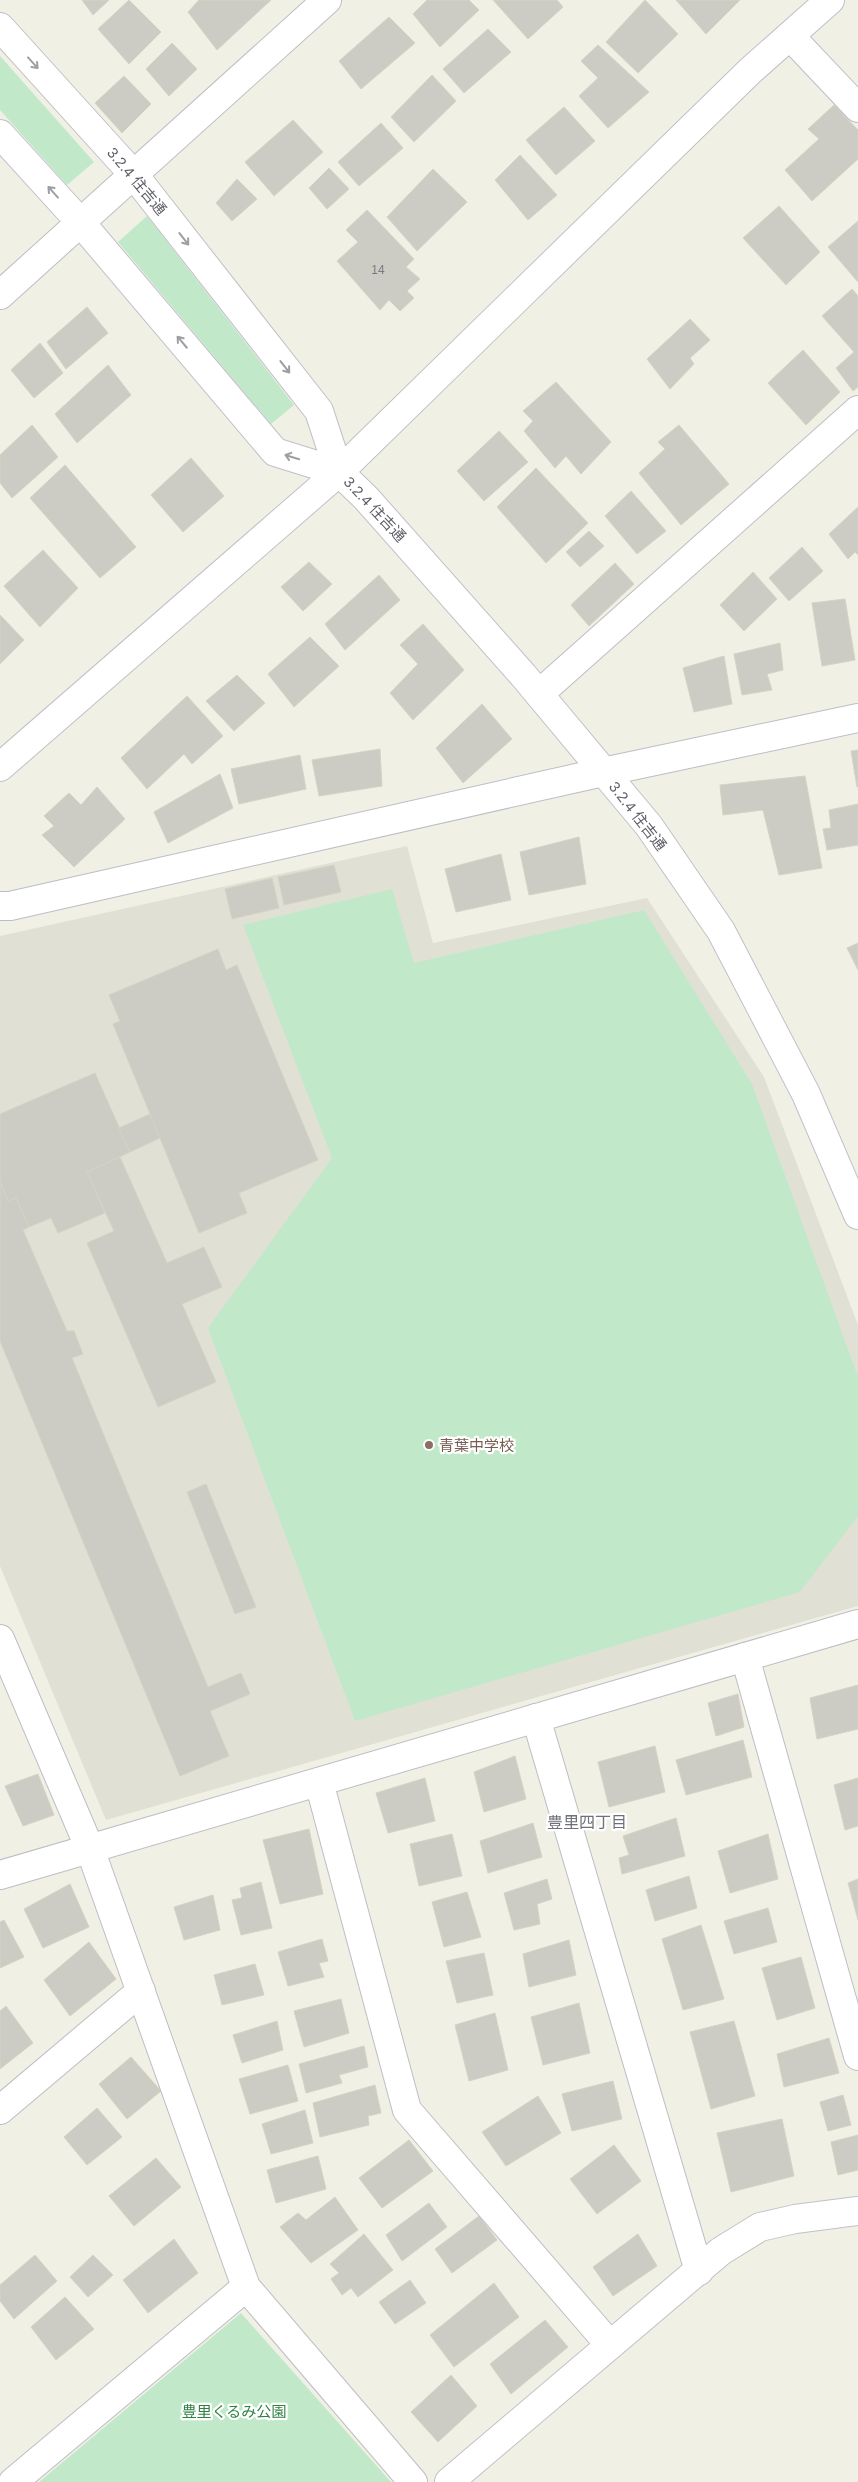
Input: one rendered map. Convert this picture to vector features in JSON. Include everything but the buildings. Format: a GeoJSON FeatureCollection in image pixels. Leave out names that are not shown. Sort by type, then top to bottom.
{"type":"FeatureCollection","features":[{"type":"Feature","properties":{"kind":"street"},"geometry":{"type":"LineString","coordinates":[[0,294],[134,176],[327,0]]}},
{"type":"Feature","properties":{"kind":"street"},"geometry":{"type":"LineString","coordinates":[[0,766],[339,472],[736,85],[830,0]]}},
{"type":"Feature","properties":{"kind":"street","name":"3.2.4 住吉通"},"geometry":{"type":"LineString","coordinates":[[0,27],[134,176],[319,411],[339,472]]}},
{"type":"Feature","properties":{"kind":"street"},"geometry":{"type":"LineString","coordinates":[[790,36],[858,108]]}},
{"type":"Feature","properties":{"kind":"street","name":"3.2.4 住吉通"},"geometry":{"type":"LineString","coordinates":[[0,134],[81,223],[275,452],[339,472],[366,498],[539,694],[649,826],[721,931],[806,1094],[858,1215]]}},
{"type":"Feature","properties":{"kind":"street"},"geometry":{"type":"LineString","coordinates":[[539,694],[858,410]]}},
{"type":"Feature","properties":{"kind":"street"},"geometry":{"type":"LineString","coordinates":[[0,906],[10,906],[603,772],[858,718]]}},
{"type":"Feature","properties":{"kind":"street"},"geometry":{"type":"LineString","coordinates":[[0,1875],[858,1624]]}},
{"type":"Feature","properties":{"kind":"street"},"geometry":{"type":"LineString","coordinates":[[0,1639],[90,1849],[246,2287],[413,2482]]}},
{"type":"Feature","properties":{"kind":"street"},"geometry":{"type":"LineString","coordinates":[[745,1657],[858,2056]]}},
{"type":"Feature","properties":{"kind":"street"},"geometry":{"type":"LineString","coordinates":[[536,1718],[699,2271]]}},
{"type":"Feature","properties":{"kind":"street"},"geometry":{"type":"LineString","coordinates":[[319,1782],[407,2110],[610,2345]]}},
{"type":"Feature","properties":{"kind":"street"},"geometry":{"type":"LineString","coordinates":[[0,2110],[141,1991]]}},
{"type":"Feature","properties":{"kind":"street"},"geometry":{"type":"LineString","coordinates":[[449,2482],[721,2251],[760,2227],[795,2219],[858,2211]]}},
{"type":"Feature","properties":{"kind":"street"},"geometry":{"type":"LineString","coordinates":[[13,2482],[246,2287]]}},
{"type":"Feature","properties":{"kind":"shaded area","name":"青葉中学校"},"geometry":{"type":"Polygon","coordinates":[[[407,846],[433,943],[647,898],[764,1077],[858,1325],[858,1606],[106,1820],[0,1566],[0,936],[407,846]]]}},
{"type":"Feature","properties":{"kind":"green space"},"geometry":{"type":"Polygon","coordinates":[[[0,56],[94,162],[67,185],[0,110],[0,56]]]}},
{"type":"Feature","properties":{"kind":"green space"},"geometry":{"type":"Polygon","coordinates":[[[147,216],[294,405],[271,424],[118,242],[147,216]]]}},
{"type":"Feature","properties":{"kind":"green space"},"geometry":{"type":"Polygon","coordinates":[[[392,889],[414,963],[644,910],[752,1084],[858,1377],[858,1516],[800,1592],[355,1721],[208,1328],[332,1158],[243,925],[392,889]]]}},
{"type":"Feature","properties":{"kind":"green space","name":"豊里くるみ公園"},"geometry":{"type":"Polygon","coordinates":[[[241,2313],[391,2482],[39,2482],[241,2313]]]}},
{"type":"Feature","properties":{"kind":"place","name":"青葉中学校"},"geometry":{"type":"Point","coordinates":[429,1445]}},
{"type":"Feature","properties":{"kind":"district","name":"豊里四丁目"},"geometry":{"type":"Point","coordinates":[587,1822]}}]}
